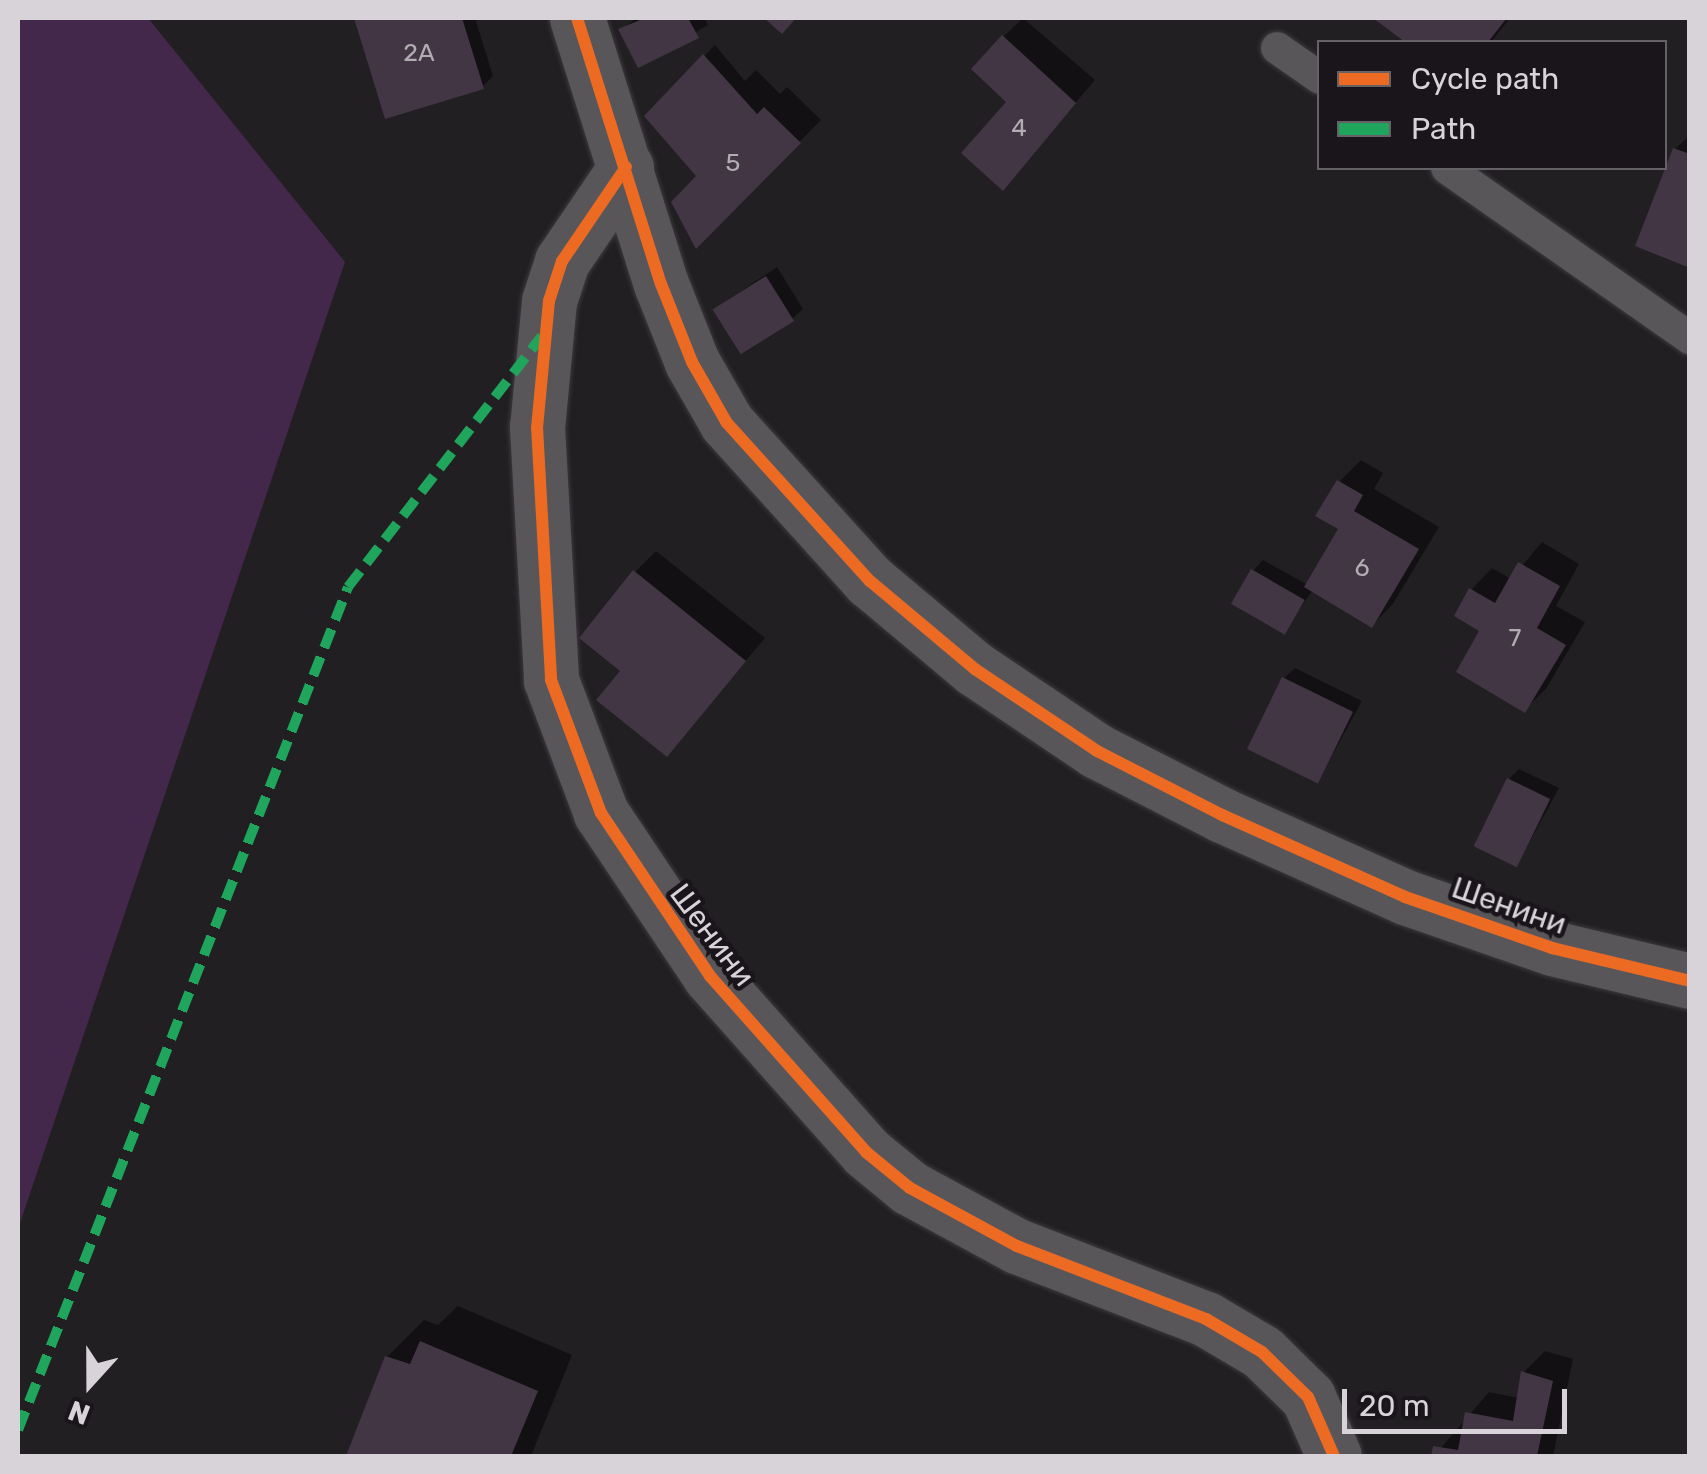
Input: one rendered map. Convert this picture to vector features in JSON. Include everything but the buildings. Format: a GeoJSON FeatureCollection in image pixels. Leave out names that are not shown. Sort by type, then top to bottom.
{"type":"FeatureCollection","features":[{"type":"Feature","properties":{"kind":"street","name":"Шенини"},"geometry":{"type":"LineString","coordinates":[[577,18],[661,284],[727,424],[870,581],[975,669],[1097,751],[1404,897],[1552,948],[1690,980]]}},
{"type":"Feature","properties":{"kind":"street","name":"Шенини"},"geometry":{"type":"LineString","coordinates":[[626,167],[562,260],[549,301],[537,427],[551,680],[601,813],[710,976],[866,1152],[910,1188],[1018,1246],[1206,1318],[1262,1352],[1308,1396],[1334,1456]]}},
{"type":"Feature","properties":{"kind":"lane"},"geometry":{"type":"LineString","coordinates":[[1276,48],[1317,76]]}},
{"type":"Feature","properties":{"kind":"lane"},"geometry":{"type":"LineString","coordinates":[[1450,170],[1690,338]]}},
{"type":"Feature","properties":{"kind":"shaded area"},"geometry":{"type":"Polygon","coordinates":[[[18,18],[148,18],[345,262],[18,1229],[18,18]]]}},
{"type":"Feature","properties":{"kind":"marked path"},"geometry":{"type":"LineString","coordinates":[[18,1430],[348,587],[542,336]]}},
{"type":"Feature","properties":{"kind":"cycle path"},"geometry":{"type":"LineString","coordinates":[[577,18],[661,284],[692,362],[727,423],[870,581],[975,669],[1097,751],[1222,815],[1405,897],[1552,948],[1690,981]]}},
{"type":"Feature","properties":{"kind":"cycle path"},"geometry":{"type":"LineString","coordinates":[[626,167],[562,261],[549,301],[537,427],[551,680],[601,813],[710,976],[866,1152],[910,1188],[1017,1246],[1206,1319],[1262,1352],[1308,1397],[1334,1456]]}}]}
